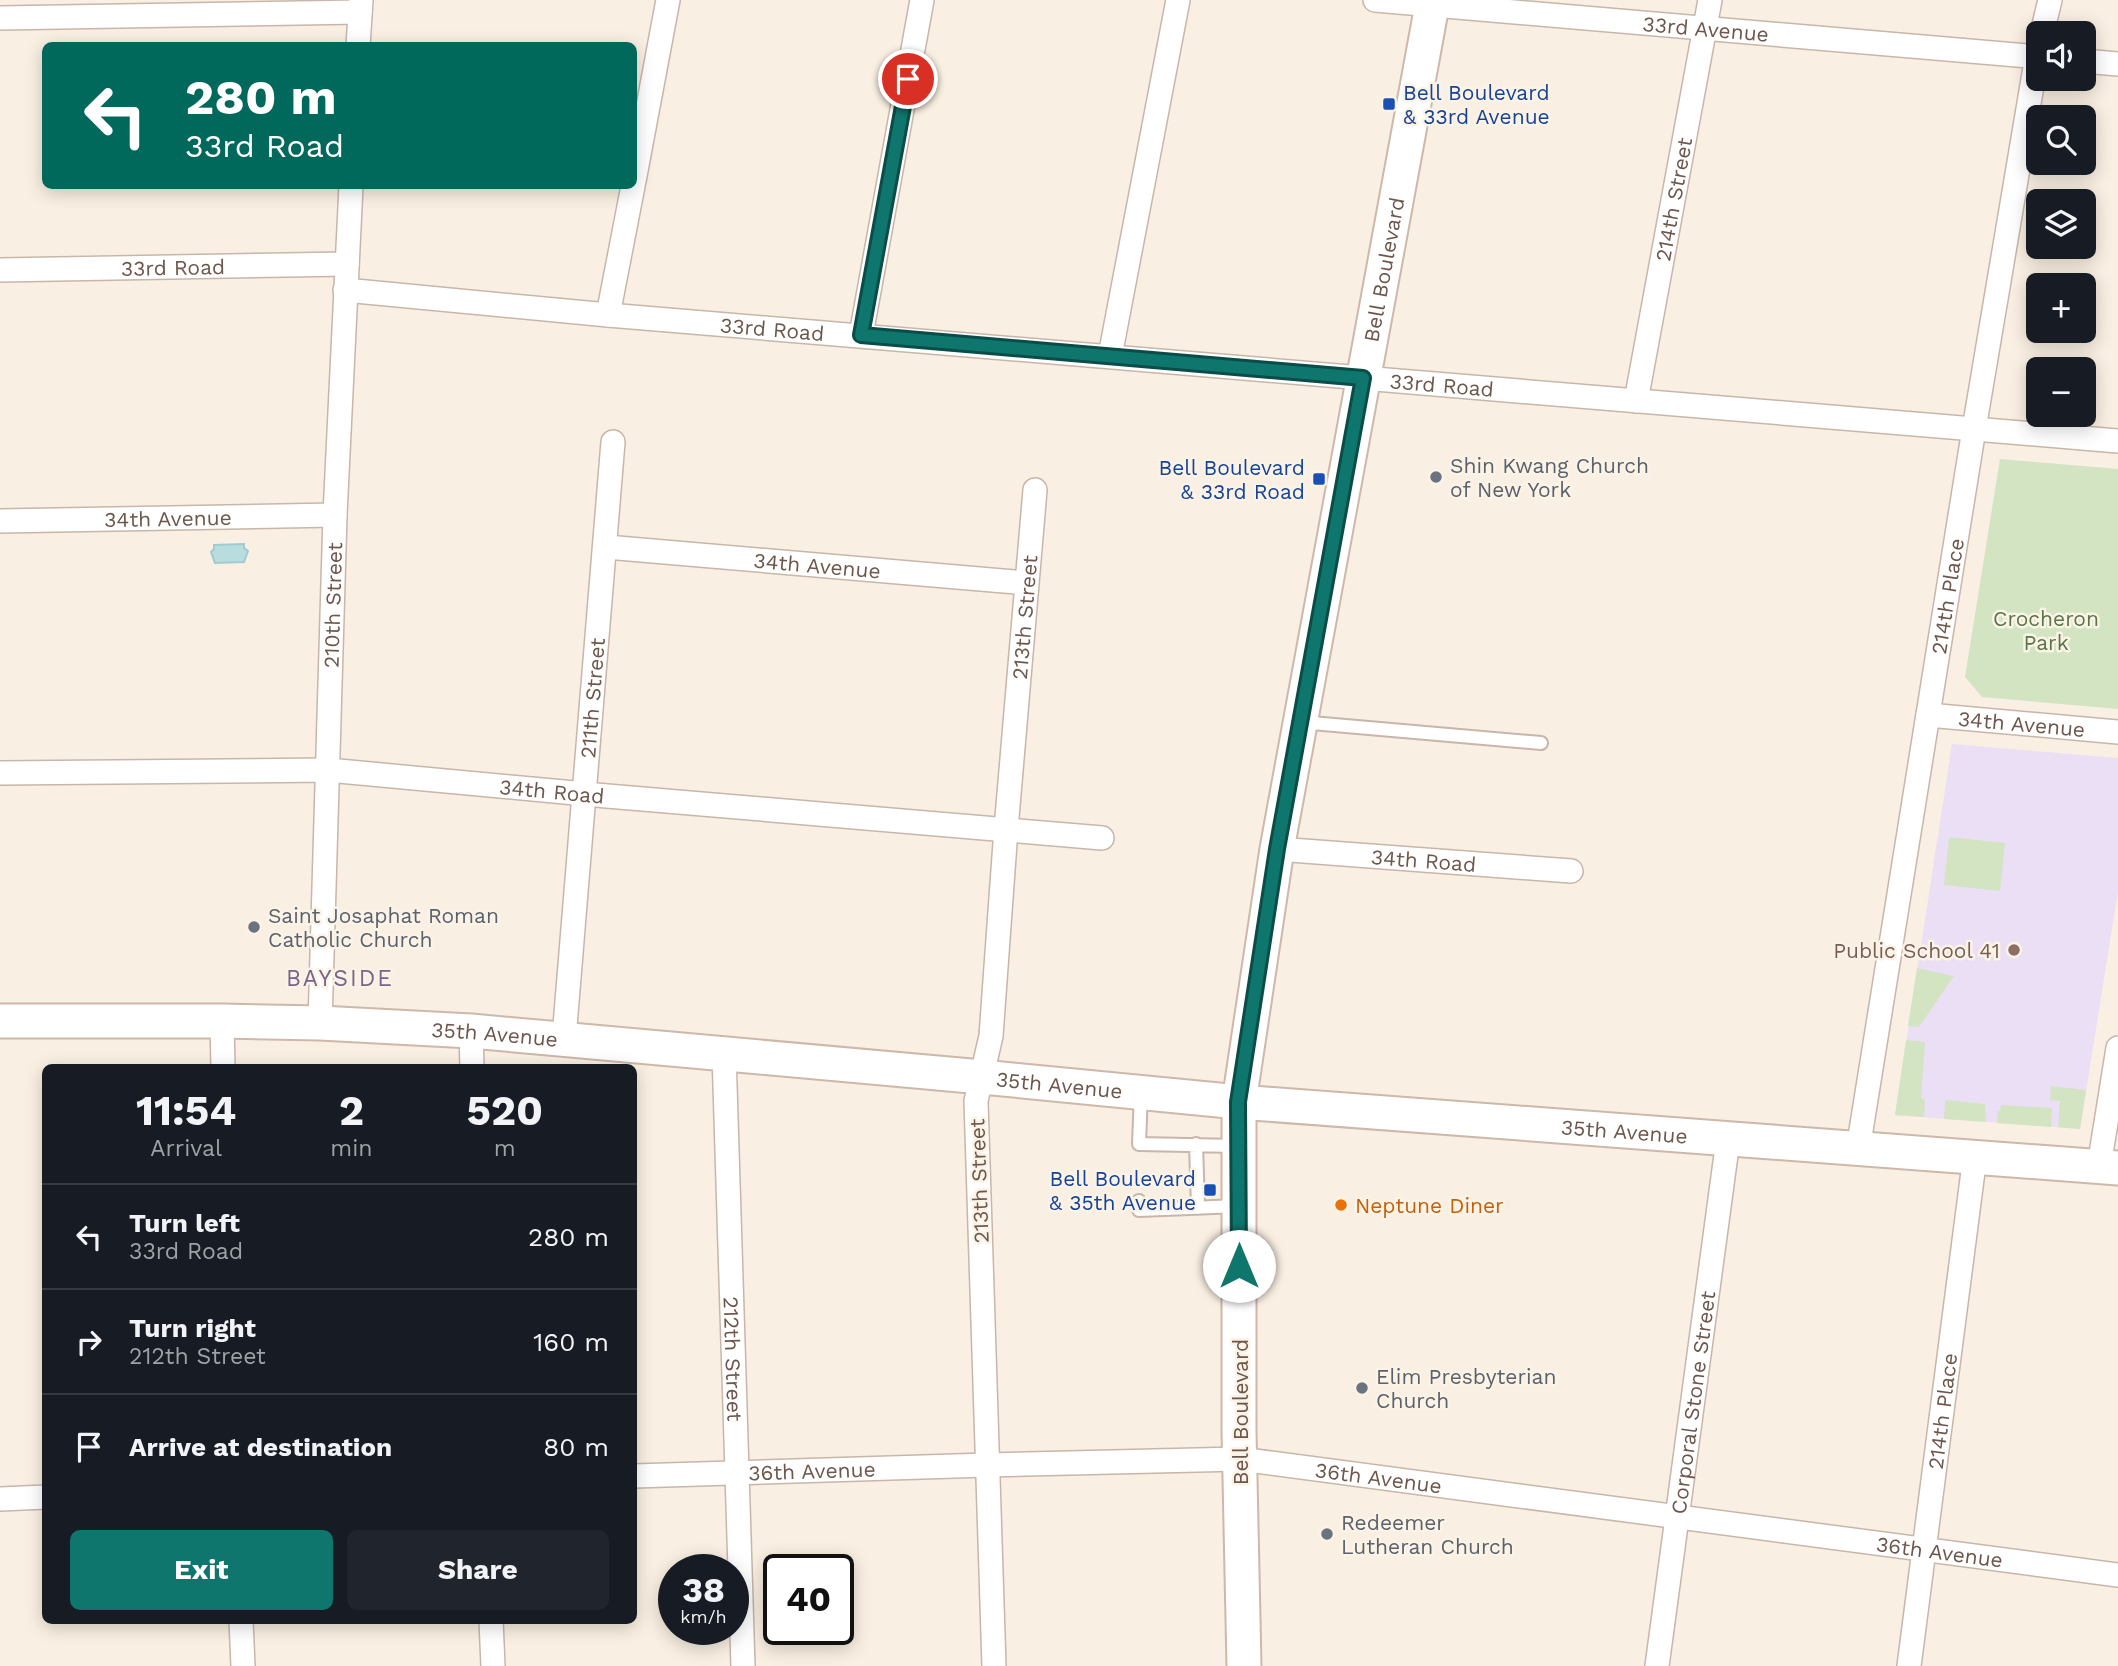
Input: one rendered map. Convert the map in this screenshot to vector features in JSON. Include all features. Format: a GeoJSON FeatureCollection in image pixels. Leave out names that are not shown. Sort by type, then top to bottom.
{"type":"FeatureCollection","features":[{"type":"Feature","properties":{"kind":"street"},"geometry":{"type":"LineString","coordinates":[[637,162],[668,0]]}},
{"type":"Feature","properties":{"kind":"street"},"geometry":{"type":"LineString","coordinates":[[861,335],[922,0]]}},
{"type":"Feature","properties":{"kind":"street"},"geometry":{"type":"LineString","coordinates":[[1110,356],[1178,0]]}},
{"type":"Feature","properties":{"kind":"street","name":"33rd Avenue"},"geometry":{"type":"LineString","coordinates":[[1375,0],[1433,3],[1704,29],[2026,51]]}},
{"type":"Feature","properties":{"kind":"street","name":"214th Street"},"geometry":{"type":"LineString","coordinates":[[1636,401],[1710,0]]}},
{"type":"Feature","properties":{"kind":"street"},"geometry":{"type":"LineString","coordinates":[[2045,21],[2050,0]]}},
{"type":"Feature","properties":{"kind":"street","name":"Bell Boulevard"},"geometry":{"type":"LineString","coordinates":[[1244,1666],[1238,1102],[1277,849],[1433,3]]}},
{"type":"Feature","properties":{"kind":"street"},"geometry":{"type":"LineString","coordinates":[[0,18],[360,6],[358,42]]}},
{"type":"Feature","properties":{"kind":"street"},"geometry":{"type":"LineString","coordinates":[[2096,62],[2118,64]]}},
{"type":"Feature","properties":{"kind":"street","name":"214th Place"},"geometry":{"type":"LineString","coordinates":[[1858,1149],[2031,91]]}},
{"type":"Feature","properties":{"kind":"street","name":"210th Street"},"geometry":{"type":"LineString","coordinates":[[320,1023],[335,515],[351,189]]}},
{"type":"Feature","properties":{"kind":"street"},"geometry":{"type":"LineString","coordinates":[[608,315],[632,189]]}},
{"type":"Feature","properties":{"kind":"street","name":"33rd Road"},"geometry":{"type":"LineString","coordinates":[[0,271],[347,264]]}},
{"type":"Feature","properties":{"kind":"street","name":"33rd Road"},"geometry":{"type":"LineString","coordinates":[[345,290],[608,315],[2118,441]]}},
{"type":"Feature","properties":{"kind":"street","name":"211th Street"},"geometry":{"type":"LineString","coordinates":[[564,1038],[614,442]]}},
{"type":"Feature","properties":{"kind":"street","name":"213th Street"},"geometry":{"type":"LineString","coordinates":[[994,1666],[976,1101],[991,1036],[1035,490]]}},
{"type":"Feature","properties":{"kind":"street","name":"34th Avenue"},"geometry":{"type":"LineString","coordinates":[[0,521],[335,515]]}},
{"type":"Feature","properties":{"kind":"street","name":"34th Avenue"},"geometry":{"type":"LineString","coordinates":[[606,547],[1027,583]]}},
{"type":"Feature","properties":{"kind":"street","name":"34th Avenue"},"geometry":{"type":"LineString","coordinates":[[1928,715],[2118,732]]}},
{"type":"Feature","properties":{"kind":"street","name":"34th Road"},"geometry":{"type":"LineString","coordinates":[[0,773],[328,770],[1102,838]]}},
{"type":"Feature","properties":{"kind":"street","name":"34th Road"},"geometry":{"type":"LineString","coordinates":[[1277,849],[1571,871]]}},
{"type":"Feature","properties":{"kind":"street","name":"35th Avenue"},"geometry":{"type":"LineString","coordinates":[[0,1021],[320,1023],[471,1031],[1238,1102],[2108,1167]]}},
{"type":"Feature","properties":{"kind":"street"},"geometry":{"type":"LineString","coordinates":[[222,1021],[223,1064]]}},
{"type":"Feature","properties":{"kind":"street"},"geometry":{"type":"LineString","coordinates":[[471,1031],[472,1064]]}},
{"type":"Feature","properties":{"kind":"street"},"geometry":{"type":"LineString","coordinates":[[2108,1167],[2118,1048]]}},
{"type":"Feature","properties":{"kind":"street","name":"212th Street"},"geometry":{"type":"LineString","coordinates":[[724,1053],[743,1666]]}},
{"type":"Feature","properties":{"kind":"street","name":"Corporal Stone Street"},"geometry":{"type":"LineString","coordinates":[[1657,1666],[1728,1140]]}},
{"type":"Feature","properties":{"kind":"street","name":"214th Place"},"geometry":{"type":"LineString","coordinates":[[1909,1666],[1975,1156]]}},
{"type":"Feature","properties":{"kind":"street","name":"36th Avenue"},"geometry":{"type":"LineString","coordinates":[[637,1476],[1240,1459],[2118,1575]]}},
{"type":"Feature","properties":{"kind":"street"},"geometry":{"type":"LineString","coordinates":[[0,1499],[42,1497]]}},
{"type":"Feature","properties":{"kind":"street"},"geometry":{"type":"LineString","coordinates":[[242,1624],[243,1666]]}},
{"type":"Feature","properties":{"kind":"street"},"geometry":{"type":"LineString","coordinates":[[491,1624],[493,1666]]}},
{"type":"Feature","properties":{"kind":"lane"},"geometry":{"type":"LineString","coordinates":[[1300,722],[1541,743]]}},
{"type":"Feature","properties":{"kind":"lane"},"geometry":{"type":"LineString","coordinates":[[1141,1093],[1139,1150],[1165,1150],[1196,1144],[1239,1147]]}},
{"type":"Feature","properties":{"kind":"lane"},"geometry":{"type":"LineString","coordinates":[[1196,1144],[1198,1208]]}},
{"type":"Feature","properties":{"kind":"lane"},"geometry":{"type":"LineString","coordinates":[[1139,1201],[1139,1210],[1167,1205],[1198,1208],[1240,1206]]}},
{"type":"Feature","properties":{"kind":"shaded area","name":"Public School 41"},"geometry":{"type":"Polygon","coordinates":[[[1952,744],[2118,758],[2118,891],[2080,1129],[1895,1115],[1952,744]]]}},
{"type":"Feature","properties":{"kind":"green space","name":"Crocheron Park"},"geometry":{"type":"Polygon","coordinates":[[[2000,459],[2118,469],[2118,709],[1982,697],[1965,677],[2000,459]]]}},
{"type":"Feature","properties":{"kind":"green space"},"geometry":{"type":"Polygon","coordinates":[[[1949,837],[2005,843],[2000,891],[1944,885],[1949,837]]]}},
{"type":"Feature","properties":{"kind":"green space"},"geometry":{"type":"Polygon","coordinates":[[[1917,968],[1954,976],[1919,1027],[1908,1026],[1917,968]]]}},
{"type":"Feature","properties":{"kind":"green space"},"geometry":{"type":"Polygon","coordinates":[[[1906,1040],[1925,1042],[1921,1098],[1925,1100],[1924,1117],[1895,1115],[1906,1040]]]}},
{"type":"Feature","properties":{"kind":"green space"},"geometry":{"type":"Polygon","coordinates":[[[2051,1086],[2086,1090],[2080,1129],[2058,1127],[2060,1101],[2050,1100],[2051,1086]]]}},
{"type":"Feature","properties":{"kind":"green space"},"geometry":{"type":"Polygon","coordinates":[[[1945,1100],[1985,1104],[1986,1122],[1944,1119],[1945,1100]]]}},
{"type":"Feature","properties":{"kind":"green space"},"geometry":{"type":"Polygon","coordinates":[[[2001,1105],[2052,1108],[2051,1127],[1997,1123],[2001,1105]]]}},
{"type":"Feature","properties":{"kind":"water"},"geometry":{"type":"Polygon","coordinates":[[[244,544],[248,551],[244,562],[215,563],[211,552],[214,545],[244,544]]]}},
{"type":"Feature","properties":{"kind":"place","name":"Bell Boulevard & 33rd Avenue"},"geometry":{"type":"Point","coordinates":[1389,104]}},
{"type":"Feature","properties":{"kind":"place","name":"Shin Kwang Church of New York"},"geometry":{"type":"Point","coordinates":[1436,477]}},
{"type":"Feature","properties":{"kind":"place","name":"Bell Boulevard & 33rd Road"},"geometry":{"type":"Point","coordinates":[1319,479]}},
{"type":"Feature","properties":{"kind":"place","name":"Saint Josaphat Roman Catholic Church"},"geometry":{"type":"Point","coordinates":[254,927]}},
{"type":"Feature","properties":{"kind":"place","name":"Public School 41"},"geometry":{"type":"Point","coordinates":[2014,950]}},
{"type":"Feature","properties":{"kind":"place","name":"Bell Boulevard & 35th Avenue"},"geometry":{"type":"Point","coordinates":[1210,1190]}},
{"type":"Feature","properties":{"kind":"place","name":"Neptune Diner"},"geometry":{"type":"Point","coordinates":[1341,1205]}},
{"type":"Feature","properties":{"kind":"place","name":"Elim Presbyterian Church"},"geometry":{"type":"Point","coordinates":[1362,1388]}},
{"type":"Feature","properties":{"kind":"place","name":"Redeemer Lutheran Church"},"geometry":{"type":"Point","coordinates":[1327,1534]}},
{"type":"Feature","properties":{"kind":"district","name":"BAYSIDE"},"geometry":{"type":"Point","coordinates":[340,978]}},
{"type":"Feature","properties":{"kind":"route"},"geometry":{"type":"LineString","coordinates":[[908,79],[861,335],[1363,378],[1277,849],[1238,1102],[1239,1266]]}}]}
